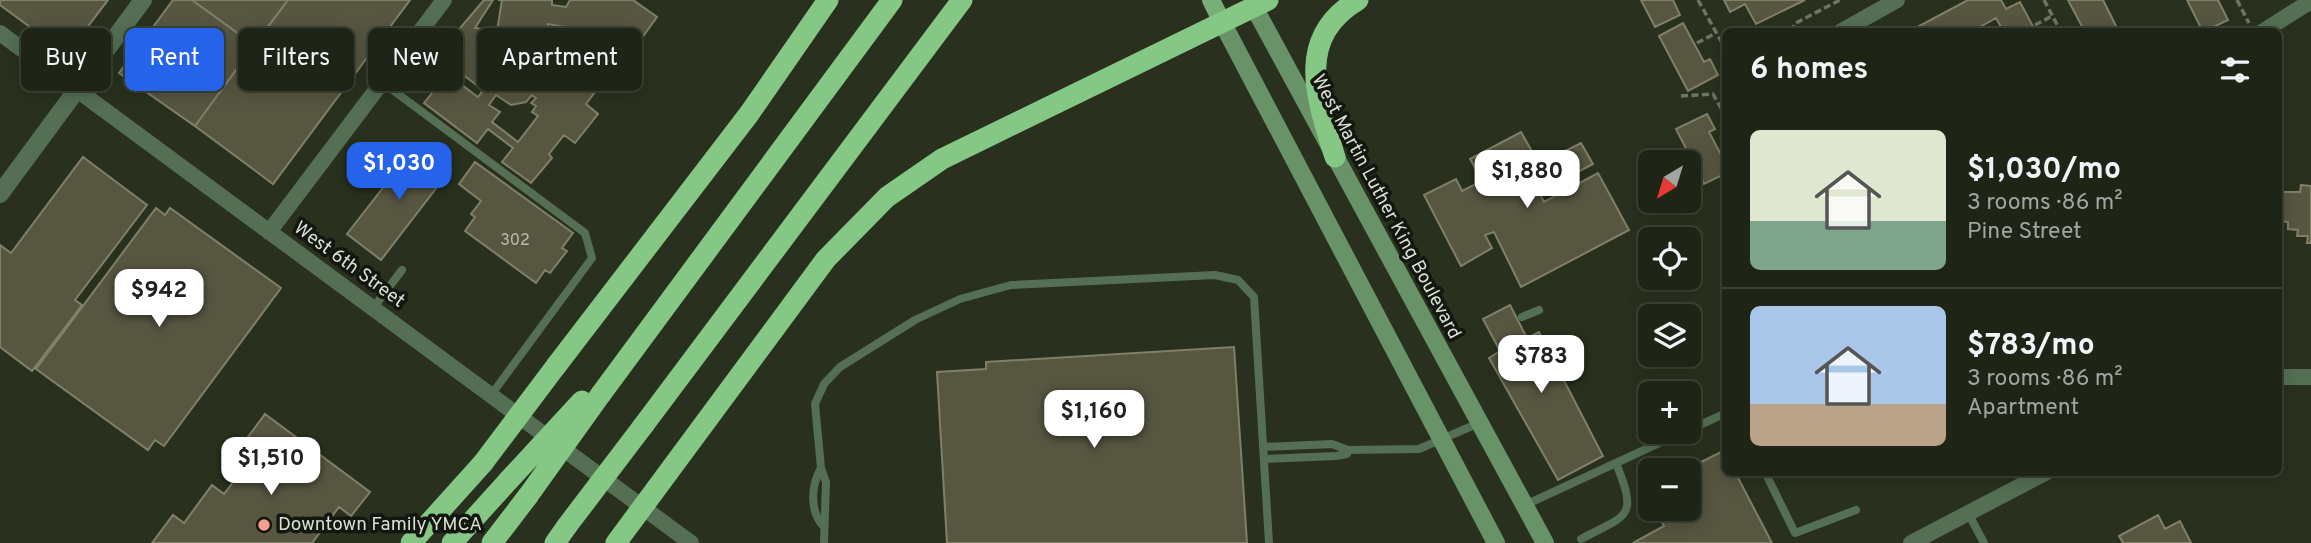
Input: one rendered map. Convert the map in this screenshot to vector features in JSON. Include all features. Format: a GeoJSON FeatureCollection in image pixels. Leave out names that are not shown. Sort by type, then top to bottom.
{"type":"FeatureCollection","features":[{"type":"Feature","properties":{"kind":"highway"},"geometry":{"type":"LineString","coordinates":[[411,543],[483,463],[749,114],[828,0]]}},
{"type":"Feature","properties":{"kind":"highway"},"geometry":{"type":"LineString","coordinates":[[452,543],[630,355],[892,0]]}},
{"type":"Feature","properties":{"kind":"highway"},"geometry":{"type":"LineString","coordinates":[[561,535],[962,0]]}},
{"type":"Feature","properties":{"kind":"highway"},"geometry":{"type":"LineString","coordinates":[[1335,157],[1316,85],[1317,51],[1321,36],[1334,17],[1358,0]]}},
{"type":"Feature","properties":{"kind":"highway"},"geometry":{"type":"LineString","coordinates":[[616,543],[826,259],[887,197],[942,159],[1258,2]]}},
{"type":"Feature","properties":{"kind":"highway"},"geometry":{"type":"LineString","coordinates":[[492,543],[528,496],[597,392]]}},
{"type":"Feature","properties":{"kind":"main road"},"geometry":{"type":"LineString","coordinates":[[1210,0],[1496,543]]}},
{"type":"Feature","properties":{"kind":"main road","name":"West Martin Luther King Boulevard"},"geometry":{"type":"LineString","coordinates":[[1258,2],[1335,157],[1545,543]]}},
{"type":"Feature","properties":{"kind":"street"},"geometry":{"type":"LineString","coordinates":[[111,44],[144,0]]}},
{"type":"Feature","properties":{"kind":"street"},"geometry":{"type":"LineString","coordinates":[[423,28],[444,0]]}},
{"type":"Feature","properties":{"kind":"street"},"geometry":{"type":"LineString","coordinates":[[1847,28],[1896,0]]}},
{"type":"Feature","properties":{"kind":"street"},"geometry":{"type":"LineString","coordinates":[[2255,28],[2311,1]]}},
{"type":"Feature","properties":{"kind":"street","name":"West 6th Street"},"geometry":{"type":"LineString","coordinates":[[0,33],[21,49]]}},
{"type":"Feature","properties":{"kind":"street"},"geometry":{"type":"LineString","coordinates":[[0,194],[76,91]]}},
{"type":"Feature","properties":{"kind":"street","name":"West 6th Street"},"geometry":{"type":"LineString","coordinates":[[78,91],[691,543]]}},
{"type":"Feature","properties":{"kind":"street"},"geometry":{"type":"LineString","coordinates":[[269,232],[375,91]]}},
{"type":"Feature","properties":{"kind":"street"},"geometry":{"type":"LineString","coordinates":[[2282,377],[2311,377]]}},
{"type":"Feature","properties":{"kind":"street"},"geometry":{"type":"LineString","coordinates":[[1911,543],[2039,476]]}},
{"type":"Feature","properties":{"kind":"lane"},"geometry":{"type":"LineString","coordinates":[[394,91],[585,233],[592,258],[491,395]]}},
{"type":"Feature","properties":{"kind":"lane"},"geometry":{"type":"LineString","coordinates":[[373,308],[402,270]]}},
{"type":"Feature","properties":{"kind":"lane"},"geometry":{"type":"LineString","coordinates":[[824,543],[826,482],[821,468],[815,404],[824,384],[840,367],[915,320],[960,299],[1011,285],[1215,275],[1238,280],[1254,297],[1269,543]]}},
{"type":"Feature","properties":{"kind":"lane"},"geometry":{"type":"LineString","coordinates":[[1522,317],[1539,310]]}},
{"type":"Feature","properties":{"kind":"lane"},"geometry":{"type":"LineString","coordinates":[[1701,424],[1722,415]]}},
{"type":"Feature","properties":{"kind":"lane"},"geometry":{"type":"LineString","coordinates":[[1263,447],[1332,444],[1348,450],[1419,449],[1479,423]]}},
{"type":"Feature","properties":{"kind":"lane"},"geometry":{"type":"LineString","coordinates":[[1525,505],[1657,444]]}},
{"type":"Feature","properties":{"kind":"lane"},"geometry":{"type":"LineString","coordinates":[[1264,459],[1336,456],[1347,454],[1348,450]]}},
{"type":"Feature","properties":{"kind":"lane"},"geometry":{"type":"LineString","coordinates":[[1581,539],[1623,517],[1628,509],[1629,495],[1616,463]]}},
{"type":"Feature","properties":{"kind":"lane"},"geometry":{"type":"LineString","coordinates":[[821,468],[814,482],[814,510],[824,527]]}},
{"type":"Feature","properties":{"kind":"lane"},"geometry":{"type":"LineString","coordinates":[[1767,476],[1795,533],[1856,510]]}},
{"type":"Feature","properties":{"kind":"lane"},"geometry":{"type":"LineString","coordinates":[[1968,513],[1984,543]]}},
{"type":"Feature","properties":{"kind":"path"},"geometry":{"type":"LineString","coordinates":[[1698,0],[1722,43]]}},
{"type":"Feature","properties":{"kind":"path"},"geometry":{"type":"LineString","coordinates":[[1794,28],[1794,24],[1840,0]]}},
{"type":"Feature","properties":{"kind":"path"},"geometry":{"type":"LineString","coordinates":[[2044,0],[2059,28]]}},
{"type":"Feature","properties":{"kind":"path"},"geometry":{"type":"LineString","coordinates":[[2237,0],[2255,28]]}},
{"type":"Feature","properties":{"kind":"path"},"geometry":{"type":"LineString","coordinates":[[2035,24],[2052,16]]}},
{"type":"Feature","properties":{"kind":"path"},"geometry":{"type":"LineString","coordinates":[[1697,43],[1716,33]]}},
{"type":"Feature","properties":{"kind":"path"},"geometry":{"type":"LineString","coordinates":[[1681,96],[1713,94],[1722,110]]}},
{"type":"Feature","properties":{"kind":"building"},"geometry":{"type":"Polygon","coordinates":[[[0,0],[108,0],[87,28],[31,28],[0,5],[0,0]]]}},
{"type":"Feature","properties":{"kind":"building"},"geometry":{"type":"Polygon","coordinates":[[[173,0],[192,0],[238,33],[238,67],[224,86],[224,28],[152,28],[173,0]]]}},
{"type":"Feature","properties":{"kind":"building"},"geometry":{"type":"Polygon","coordinates":[[[192,0],[288,0],[267,28],[238,28],[238,33],[192,0]]]}},
{"type":"Feature","properties":{"kind":"building"},"geometry":{"type":"Polygon","coordinates":[[[288,0],[410,0],[389,28],[368,28],[368,56],[354,75],[354,28],[267,28],[288,0]]]}},
{"type":"Feature","properties":{"kind":"building"},"geometry":{"type":"Polygon","coordinates":[[[484,0],[493,0],[475,28],[477,85],[463,75],[463,28],[460,28],[484,0]]]}},
{"type":"Feature","properties":{"kind":"building"},"geometry":{"type":"Polygon","coordinates":[[[502,0],[552,0],[552,5],[566,7],[570,0],[633,0],[657,17],[642,38],[642,28],[565,28],[548,24],[548,28],[497,28],[502,0]]]}},
{"type":"Feature","properties":{"kind":"building"},"geometry":{"type":"Polygon","coordinates":[[[1641,0],[1673,0],[1680,15],[1655,27],[1641,0]]]}},
{"type":"Feature","properties":{"kind":"building"},"geometry":{"type":"Polygon","coordinates":[[[1724,0],[1805,0],[1756,24],[1745,4],[1730,12],[1724,0]]]}},
{"type":"Feature","properties":{"kind":"building"},"geometry":{"type":"Polygon","coordinates":[[[1968,0],[2001,0],[2006,9],[2020,2],[2034,28],[2002,28],[1996,18],[1978,28],[1916,28],[1968,0]]]}},
{"type":"Feature","properties":{"kind":"building"},"geometry":{"type":"Polygon","coordinates":[[[2068,0],[2103,0],[2117,28],[2083,28],[2068,0]]]}},
{"type":"Feature","properties":{"kind":"building"},"geometry":{"type":"Polygon","coordinates":[[[2187,0],[2218,0],[2228,20],[2211,28],[2201,28],[2187,0]]]}},
{"type":"Feature","properties":{"kind":"building"},"geometry":{"type":"Polygon","coordinates":[[[1683,23],[1704,62],[1710,59],[1718,75],[1688,91],[1659,36],[1683,23]]]}},
{"type":"Feature","properties":{"kind":"building"},"geometry":{"type":"Polygon","coordinates":[[[125,65],[125,77],[119,73],[125,65]]]}},
{"type":"Feature","properties":{"kind":"building"},"geometry":{"type":"Polygon","coordinates":[[[238,68],[238,91],[342,91],[273,184],[195,126],[221,91],[224,91],[224,87],[238,68]]]}},
{"type":"Feature","properties":{"kind":"building"},"geometry":{"type":"Polygon","coordinates":[[[463,86],[478,97],[482,91],[596,91],[586,104],[598,114],[575,143],[564,135],[549,154],[552,158],[531,183],[502,162],[513,148],[488,129],[477,143],[424,103],[432,93],[429,91],[463,91],[463,86]],[[496,95],[489,105],[500,112],[492,122],[518,142],[538,116],[532,112],[536,106],[531,103],[536,98],[532,95],[526,102],[511,105],[496,95]]]}},
{"type":"Feature","properties":{"kind":"building"},"geometry":{"type":"Polygon","coordinates":[[[145,91],[220,91],[195,126],[145,91]]]}},
{"type":"Feature","properties":{"kind":"building"},"geometry":{"type":"Polygon","coordinates":[[[1707,114],[1715,129],[1709,132],[1722,156],[1722,180],[1720,176],[1704,184],[1701,178],[1701,150],[1687,150],[1676,129],[1707,114]]]}},
{"type":"Feature","properties":{"kind":"building"},"geometry":{"type":"Polygon","coordinates":[[[1521,132],[1539,164],[1581,143],[1593,164],[1539,192],[1544,202],[1598,173],[1629,230],[1521,287],[1494,232],[1485,235],[1492,248],[1461,266],[1424,195],[1456,179],[1462,191],[1482,181],[1470,159],[1521,132]]]}},
{"type":"Feature","properties":{"kind":"building"},"geometry":{"type":"Polygon","coordinates":[[[418,143],[451,169],[381,260],[347,234],[418,143]]]}},
{"type":"Feature","properties":{"kind":"building"},"geometry":{"type":"Polygon","coordinates":[[[83,157],[147,205],[75,300],[82,305],[32,371],[0,347],[0,245],[11,253],[83,157]]]}},
{"type":"Feature","properties":{"kind":"building"},"geometry":{"type":"Polygon","coordinates":[[[475,162],[573,233],[562,248],[567,251],[550,273],[545,270],[536,283],[465,231],[475,217],[471,214],[481,201],[459,184],[475,162]]]}},
{"type":"Feature","properties":{"kind":"building"},"geometry":{"type":"Polygon","coordinates":[[[2301,185],[2311,186],[2311,243],[2307,243],[2308,236],[2297,236],[2298,230],[2288,229],[2288,222],[2282,221],[2282,192],[2300,192],[2301,185]]]}},
{"type":"Feature","properties":{"kind":"building"},"geometry":{"type":"Polygon","coordinates":[[[156,208],[165,215],[170,208],[281,288],[164,446],[155,440],[148,450],[36,369],[156,208]]]}},
{"type":"Feature","properties":{"kind":"building"},"geometry":{"type":"Polygon","coordinates":[[[1510,305],[1527,338],[1539,332],[1603,456],[1558,480],[1489,358],[1500,351],[1483,319],[1510,305]]]}},
{"type":"Feature","properties":{"kind":"building"},"geometry":{"type":"Polygon","coordinates":[[[1234,347],[1247,543],[947,543],[937,372],[986,369],[986,362],[1234,347]]]}},
{"type":"Feature","properties":{"kind":"building"},"geometry":{"type":"Polygon","coordinates":[[[265,414],[370,492],[351,516],[339,507],[312,543],[152,543],[173,515],[184,523],[212,485],[224,494],[260,446],[248,437],[265,414]]]}},
{"type":"Feature","properties":{"kind":"building"},"geometry":{"type":"Polygon","coordinates":[[[1722,452],[1722,476],[1737,476],[1772,543],[1633,543],[1664,526],[1661,521],[1701,521],[1701,462],[1722,452]]]}},
{"type":"Feature","properties":{"kind":"building"},"geometry":{"type":"Polygon","coordinates":[[[2158,515],[2165,529],[2180,521],[2191,543],[2123,543],[2119,536],[2158,515]]]}},
{"type":"Feature","properties":{"kind":"place","name":"Downtown Family YMCA"},"geometry":{"type":"Point","coordinates":[264,525]}}]}
